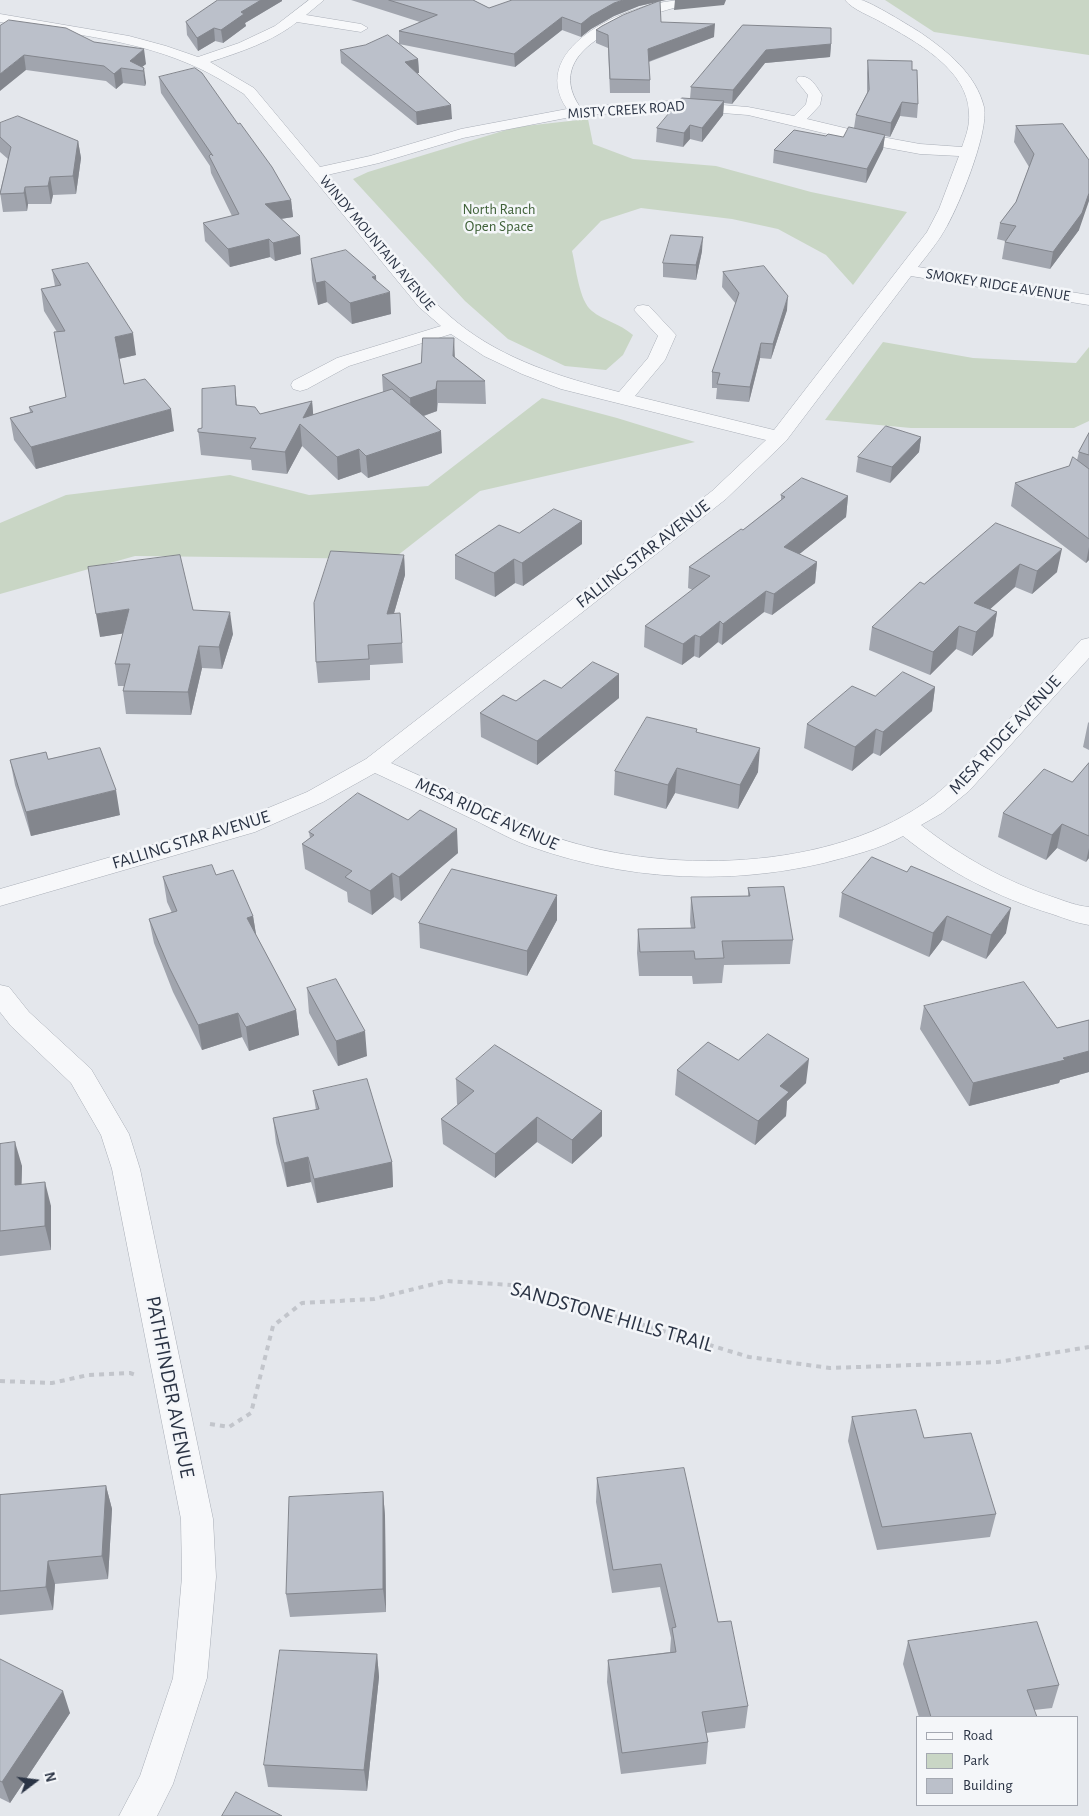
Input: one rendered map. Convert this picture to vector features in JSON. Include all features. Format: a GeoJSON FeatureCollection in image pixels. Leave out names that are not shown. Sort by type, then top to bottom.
{"type":"FeatureCollection","features":[{"type":"Feature","properties":{"kind":"street"},"geometry":{"type":"LineString","coordinates":[[200,61],[263,38],[296,18],[317,0]]}},
{"type":"Feature","properties":{"kind":"street","name":"FALLING STAR AVENUE"},"geometry":{"type":"LineString","coordinates":[[0,898],[248,826],[315,797],[374,764],[718,495],[751,466],[779,437],[934,234],[947,213],[976,124],[976,107],[970,88],[956,67],[924,43],[852,0]]}},
{"type":"Feature","properties":{"kind":"street"},"geometry":{"type":"LineString","coordinates":[[576,112],[566,95],[563,78],[567,63],[579,47],[595,34],[616,23],[644,12],[680,2]]}},
{"type":"Feature","properties":{"kind":"street","name":"WINDY MOUNTAIN AVENUE"},"geometry":{"type":"LineString","coordinates":[[2,12],[172,51],[200,61],[228,76],[249,91],[425,302],[453,328],[490,352],[528,370],[568,385],[779,437]]}},
{"type":"Feature","properties":{"kind":"street"},"geometry":{"type":"LineString","coordinates":[[296,18],[361,28]]}},
{"type":"Feature","properties":{"kind":"street"},"geometry":{"type":"LineString","coordinates":[[797,121],[813,105],[815,95],[803,80]]}},
{"type":"Feature","properties":{"kind":"street","name":"MISTY CREEK ROAD"},"geometry":{"type":"LineString","coordinates":[[316,172],[373,160],[461,134],[576,112],[670,105],[748,112],[797,121],[882,142],[920,149],[968,152]]}},
{"type":"Feature","properties":{"kind":"street","name":"SMOKEY RIDGE AVENUE"},"geometry":{"type":"LineString","coordinates":[[907,270],[1089,300]]}},
{"type":"Feature","properties":{"kind":"street"},"geometry":{"type":"LineString","coordinates":[[623,399],[656,360],[667,335],[643,310]]}},
{"type":"Feature","properties":{"kind":"street"},"geometry":{"type":"LineString","coordinates":[[300,385],[343,362],[453,328]]}},
{"type":"Feature","properties":{"kind":"street","name":"MESA RIDGE AVENUE"},"geometry":{"type":"LineString","coordinates":[[374,764],[538,840],[589,855],[643,865],[706,869],[776,865],[842,851],[905,825],[934,808],[961,786],[1089,645]]}},
{"type":"Feature","properties":{"kind":"street"},"geometry":{"type":"LineString","coordinates":[[905,825],[938,852],[982,878],[1032,900],[1089,916]]}},
{"type":"Feature","properties":{"kind":"street","name":"PATHFINDER AVENUE"},"geometry":{"type":"LineString","coordinates":[[0,994],[20,1019],[81,1076],[115,1134],[126,1169],[197,1518],[199,1577],[190,1678],[155,1784],[137,1816]]}},
{"type":"Feature","properties":{"kind":"path","name":"SANDSTONE HILLS TRAIL"},"geometry":{"type":"LineString","coordinates":[[209,1424],[229,1427],[251,1413],[273,1326],[302,1303],[374,1299],[446,1281],[512,1285],[749,1357],[830,1368],[998,1362],[1089,1347]]}},
{"type":"Feature","properties":{"kind":"path"},"geometry":{"type":"LineString","coordinates":[[0,1381],[52,1383],[88,1375],[130,1373],[170,1385]]}},
{"type":"Feature","properties":{"kind":"green space"},"geometry":{"type":"Polygon","coordinates":[[[885,0],[1089,0],[1089,55],[934,32],[885,0]]]}},
{"type":"Feature","properties":{"kind":"green space","name":"North Ranch Open Space"},"geometry":{"type":"Polygon","coordinates":[[[588,119],[593,144],[633,159],[716,166],[811,192],[907,212],[853,285],[826,255],[778,229],[732,219],[641,208],[601,221],[572,251],[581,292],[592,311],[633,335],[623,355],[606,370],[565,366],[508,339],[465,301],[353,179],[368,172],[516,127],[588,119]]]}},
{"type":"Feature","properties":{"kind":"green space"},"geometry":{"type":"Polygon","coordinates":[[[883,342],[973,358],[1076,363],[1089,347],[1089,421],[1074,428],[911,428],[825,420],[883,342]]]}},
{"type":"Feature","properties":{"kind":"green space"},"geometry":{"type":"Polygon","coordinates":[[[542,398],[617,418],[695,442],[480,491],[393,559],[135,556],[0,594],[0,523],[66,495],[230,475],[309,495],[428,486],[542,398]]]}},
{"type":"Feature","properties":{"kind":"building"},"geometry":{"type":"Polygon","coordinates":[[[218,0],[261,0],[241,12],[244,14],[221,30],[214,28],[197,38],[186,22],[218,0]]]}},
{"type":"Feature","properties":{"kind":"building"},"geometry":{"type":"Polygon","coordinates":[[[389,0],[473,0],[489,8],[512,0],[623,0],[591,16],[581,24],[562,17],[514,54],[399,31],[437,15],[389,0]]]}},
{"type":"Feature","properties":{"kind":"building"},"geometry":{"type":"Polygon","coordinates":[[[660,1],[661,22],[715,24],[648,49],[650,80],[610,79],[608,35],[596,30],[623,15],[660,1]]]}},
{"type":"Feature","properties":{"kind":"building"},"geometry":{"type":"Polygon","coordinates":[[[9,20],[66,28],[94,42],[144,49],[130,61],[144,68],[143,71],[121,68],[114,74],[104,66],[24,55],[0,74],[0,26],[9,20]]]}},
{"type":"Feature","properties":{"kind":"building"},"geometry":{"type":"Polygon","coordinates":[[[743,25],[831,28],[831,44],[766,50],[733,90],[691,87],[743,25]]]}},
{"type":"Feature","properties":{"kind":"building"},"geometry":{"type":"Polygon","coordinates":[[[388,35],[418,59],[405,62],[451,105],[416,112],[340,50],[365,45],[388,35]]]}},
{"type":"Feature","properties":{"kind":"building"},"geometry":{"type":"Polygon","coordinates":[[[868,60],[912,61],[912,70],[917,70],[918,104],[902,102],[891,123],[856,115],[869,90],[868,60]]]}},
{"type":"Feature","properties":{"kind":"building"},"geometry":{"type":"Polygon","coordinates":[[[195,68],[202,73],[238,124],[240,123],[272,167],[291,200],[265,204],[300,236],[273,243],[269,239],[228,249],[203,223],[239,214],[209,156],[211,154],[213,156],[159,77],[195,68]]]}},
{"type":"Feature","properties":{"kind":"building"},"geometry":{"type":"Polygon","coordinates":[[[682,98],[724,101],[702,128],[690,125],[684,133],[657,128],[682,98]]]}},
{"type":"Feature","properties":{"kind":"building"},"geometry":{"type":"Polygon","coordinates":[[[18,116],[78,141],[73,176],[50,177],[48,186],[25,187],[24,193],[0,194],[11,147],[0,137],[0,123],[18,116]]]}},
{"type":"Feature","properties":{"kind":"building"},"geometry":{"type":"Polygon","coordinates":[[[1063,124],[1089,160],[1089,193],[1082,213],[1053,252],[1005,242],[1016,226],[1000,223],[1016,202],[1034,154],[1016,126],[1063,124]]]}},
{"type":"Feature","properties":{"kind":"building"},"geometry":{"type":"Polygon","coordinates":[[[849,127],[885,135],[867,169],[774,150],[794,130],[843,137],[849,127]]]}},
{"type":"Feature","properties":{"kind":"building"},"geometry":{"type":"Polygon","coordinates":[[[671,235],[703,237],[696,265],[663,263],[671,235]]]}},
{"type":"Feature","properties":{"kind":"building"},"geometry":{"type":"Polygon","coordinates":[[[346,250],[376,276],[372,277],[390,292],[350,303],[325,281],[316,283],[311,259],[346,250]]]}},
{"type":"Feature","properties":{"kind":"building"},"geometry":{"type":"Polygon","coordinates":[[[88,263],[133,333],[115,337],[124,384],[145,379],[171,409],[31,447],[10,418],[33,412],[29,407],[66,397],[54,332],[65,331],[41,289],[61,285],[52,270],[88,263]]]}},
{"type":"Feature","properties":{"kind":"building"},"geometry":{"type":"Polygon","coordinates":[[[764,266],[788,296],[773,344],[761,343],[750,387],[717,384],[720,373],[712,372],[739,293],[723,272],[764,266]]]}},
{"type":"Feature","properties":{"kind":"building"},"geometry":{"type":"Polygon","coordinates":[[[423,338],[454,338],[453,356],[485,381],[437,381],[436,389],[410,398],[382,375],[421,363],[423,338]]]}},
{"type":"Feature","properties":{"kind":"building"},"geometry":{"type":"Polygon","coordinates":[[[235,386],[236,405],[255,407],[260,414],[312,401],[303,418],[392,389],[441,431],[366,456],[359,449],[337,457],[300,424],[285,452],[250,448],[256,438],[198,432],[198,429],[202,428],[202,389],[235,386]]]}},
{"type":"Feature","properties":{"kind":"building"},"geometry":{"type":"Polygon","coordinates":[[[886,426],[921,437],[892,467],[858,457],[886,426]]]}},
{"type":"Feature","properties":{"kind":"building"},"geometry":{"type":"Polygon","coordinates":[[[1089,433],[1089,455],[1079,452],[1089,433]]]}},
{"type":"Feature","properties":{"kind":"building"},"geometry":{"type":"Polygon","coordinates":[[[1073,457],[1089,469],[1089,539],[1015,483],[1069,466],[1073,457]]]}},
{"type":"Feature","properties":{"kind":"building"},"geometry":{"type":"Polygon","coordinates":[[[802,478],[848,496],[784,547],[817,562],[774,594],[766,591],[723,624],[720,621],[700,637],[695,635],[683,644],[645,626],[710,576],[689,567],[741,529],[743,530],[785,497],[781,495],[802,478]]]}},
{"type":"Feature","properties":{"kind":"building"},"geometry":{"type":"Polygon","coordinates":[[[554,509],[582,521],[522,563],[514,559],[494,573],[455,555],[499,525],[519,533],[554,509]]]}},
{"type":"Feature","properties":{"kind":"building"},"geometry":{"type":"Polygon","coordinates":[[[996,523],[1062,549],[1037,571],[1020,564],[974,603],[997,612],[976,632],[959,626],[933,652],[872,627],[920,582],[924,584],[996,523]]]}},
{"type":"Feature","properties":{"kind":"building"},"geometry":{"type":"Polygon","coordinates":[[[331,551],[404,555],[387,614],[400,613],[402,643],[368,645],[369,659],[316,662],[314,603],[331,551]]]}},
{"type":"Feature","properties":{"kind":"building"},"geometry":{"type":"Polygon","coordinates":[[[180,555],[193,610],[230,612],[219,647],[199,646],[188,692],[123,691],[130,664],[115,664],[129,609],[96,614],[88,567],[180,555]]]}},
{"type":"Feature","properties":{"kind":"building"},"geometry":{"type":"Polygon","coordinates":[[[593,662],[619,674],[537,741],[480,713],[503,695],[516,701],[544,680],[561,688],[593,662]]]}},
{"type":"Feature","properties":{"kind":"building"},"geometry":{"type":"Polygon","coordinates":[[[903,672],[935,687],[883,732],[876,729],[855,747],[807,724],[852,686],[875,696],[903,672]]]}},
{"type":"Feature","properties":{"kind":"building"},"geometry":{"type":"Polygon","coordinates":[[[647,717],[697,729],[696,732],[760,748],[740,785],[677,768],[668,785],[615,771],[647,717]]]}},
{"type":"Feature","properties":{"kind":"building"},"geometry":{"type":"Polygon","coordinates":[[[100,748],[116,790],[26,812],[10,760],[46,752],[48,759],[100,748]]]}},
{"type":"Feature","properties":{"kind":"building"},"geometry":{"type":"Polygon","coordinates":[[[1089,763],[1089,836],[1062,824],[1052,835],[1003,813],[1044,769],[1072,782],[1089,763]]]}},
{"type":"Feature","properties":{"kind":"building"},"geometry":{"type":"Polygon","coordinates":[[[358,793],[408,820],[420,810],[457,829],[399,877],[392,873],[370,891],[345,877],[352,871],[302,844],[314,835],[309,832],[358,793]]]}},
{"type":"Feature","properties":{"kind":"building"},"geometry":{"type":"Polygon","coordinates":[[[872,857],[907,872],[911,866],[1011,908],[991,935],[947,916],[933,933],[842,893],[872,857]]]}},
{"type":"Feature","properties":{"kind":"building"},"geometry":{"type":"Polygon","coordinates":[[[212,865],[216,875],[233,870],[253,916],[247,918],[296,1010],[246,1027],[238,1013],[198,1025],[169,967],[149,919],[177,911],[163,877],[212,865]]]}},
{"type":"Feature","properties":{"kind":"building"},"geometry":{"type":"Polygon","coordinates":[[[452,869],[557,895],[527,951],[419,923],[452,869]]]}},
{"type":"Feature","properties":{"kind":"building"},"geometry":{"type":"Polygon","coordinates":[[[784,887],[793,940],[722,941],[724,958],[695,959],[694,951],[640,952],[638,929],[695,928],[691,897],[750,896],[748,888],[784,887]]]}},
{"type":"Feature","properties":{"kind":"building"},"geometry":{"type":"Polygon","coordinates":[[[336,979],[365,1031],[336,1041],[307,988],[336,979]]]}},
{"type":"Feature","properties":{"kind":"building"},"geometry":{"type":"Polygon","coordinates":[[[1024,982],[1057,1028],[1089,1020],[1089,1051],[1063,1058],[1065,1060],[973,1083],[924,1006],[1024,982]]]}},
{"type":"Feature","properties":{"kind":"building"},"geometry":{"type":"Polygon","coordinates":[[[768,1034],[809,1059],[780,1086],[789,1092],[758,1121],[677,1070],[708,1042],[738,1060],[768,1034]]]}},
{"type":"Feature","properties":{"kind":"building"},"geometry":{"type":"Polygon","coordinates":[[[495,1045],[602,1111],[572,1140],[537,1117],[495,1154],[441,1119],[474,1091],[456,1079],[495,1045]]]}},
{"type":"Feature","properties":{"kind":"building"},"geometry":{"type":"Polygon","coordinates":[[[367,1079],[392,1162],[314,1179],[308,1157],[284,1163],[273,1118],[319,1109],[313,1091],[367,1079]]]}},
{"type":"Feature","properties":{"kind":"building"},"geometry":{"type":"Polygon","coordinates":[[[15,1142],[15,1185],[45,1182],[45,1226],[0,1231],[0,1144],[15,1142]]]}},
{"type":"Feature","properties":{"kind":"building"},"geometry":{"type":"Polygon","coordinates":[[[916,1410],[924,1438],[971,1433],[996,1514],[882,1527],[852,1417],[916,1410]]]}},
{"type":"Feature","properties":{"kind":"building"},"geometry":{"type":"Polygon","coordinates":[[[684,1468],[718,1622],[731,1621],[748,1706],[702,1712],[708,1742],[622,1753],[608,1660],[676,1652],[672,1628],[676,1627],[661,1564],[613,1570],[597,1478],[684,1468]]]}},
{"type":"Feature","properties":{"kind":"building"},"geometry":{"type":"Polygon","coordinates":[[[106,1486],[102,1556],[48,1561],[46,1587],[0,1591],[0,1495],[106,1486]]]}},
{"type":"Feature","properties":{"kind":"building"},"geometry":{"type":"Polygon","coordinates":[[[383,1492],[383,1589],[286,1594],[289,1497],[383,1492]]]}},
{"type":"Feature","properties":{"kind":"building"},"geometry":{"type":"Polygon","coordinates":[[[1037,1622],[1059,1685],[1027,1690],[1037,1716],[931,1716],[908,1641],[1037,1622]]]}},
{"type":"Feature","properties":{"kind":"building"},"geometry":{"type":"Polygon","coordinates":[[[280,1650],[377,1654],[364,1770],[264,1765],[280,1650]]]}},
{"type":"Feature","properties":{"kind":"building"},"geometry":{"type":"Polygon","coordinates":[[[0,1659],[63,1691],[2,1782],[0,1781],[0,1659]]]}},
{"type":"Feature","properties":{"kind":"building"},"geometry":{"type":"Polygon","coordinates":[[[236,1792],[282,1816],[222,1816],[236,1792]]]}}]}
